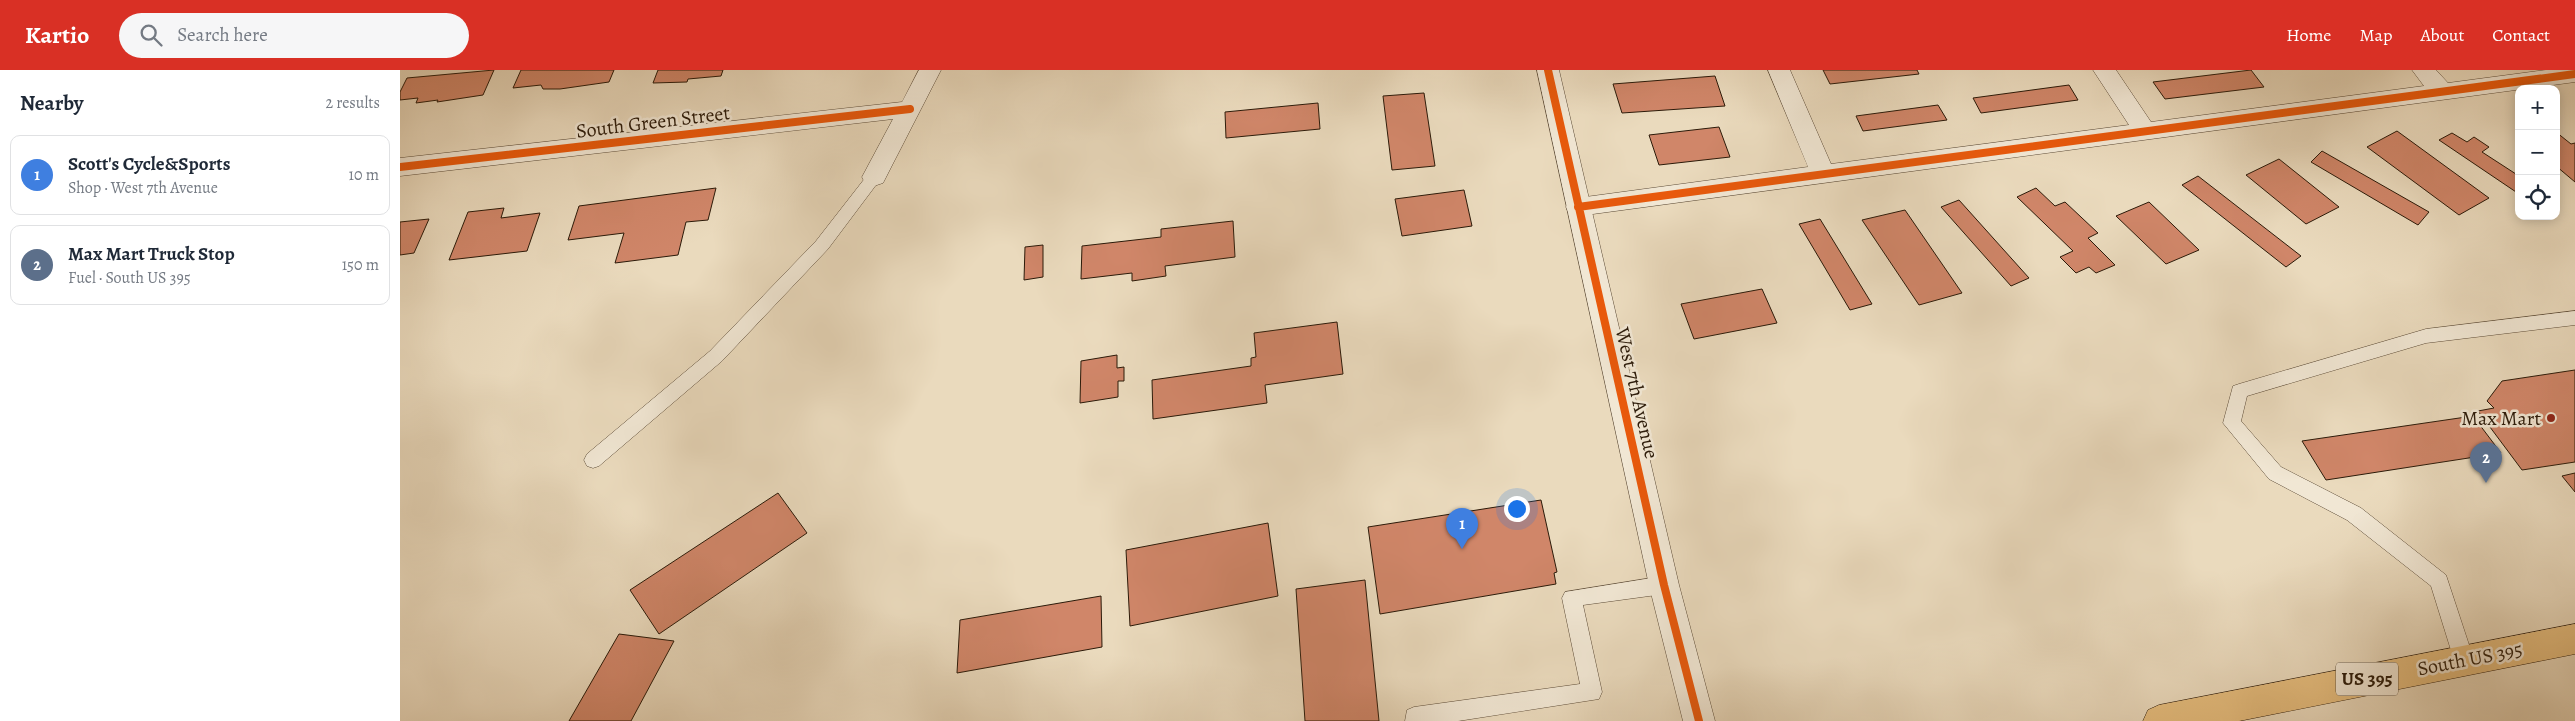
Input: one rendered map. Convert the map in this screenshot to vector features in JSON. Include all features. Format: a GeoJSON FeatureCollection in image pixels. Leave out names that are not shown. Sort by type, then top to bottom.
{"type":"FeatureCollection","features":[{"type":"Feature","properties":{"kind":"highway","name":"South US 395"},"geometry":{"type":"LineString","coordinates":[[2158,721],[2575,639]]}},
{"type":"Feature","properties":{"kind":"street"},"geometry":{"type":"LineString","coordinates":[[874,177],[930,70]]}},
{"type":"Feature","properties":{"kind":"street","name":"West 7th Avenue"},"geometry":{"type":"LineString","coordinates":[[1548,70],[1664,585],[1699,721]]}},
{"type":"Feature","properties":{"kind":"street"},"geometry":{"type":"LineString","coordinates":[[1779,70],[1823,174]]}},
{"type":"Feature","properties":{"kind":"street"},"geometry":{"type":"LineString","coordinates":[[2104,70],[2145,131]]}},
{"type":"Feature","properties":{"kind":"street"},"geometry":{"type":"LineString","coordinates":[[2423,70],[2442,91]]}},
{"type":"Feature","properties":{"kind":"street"},"geometry":{"type":"LineString","coordinates":[[1578,207],[2575,74]]}},
{"type":"Feature","properties":{"kind":"street","name":"South Green Street"},"geometry":{"type":"LineString","coordinates":[[400,167],[910,109]]}},
{"type":"Feature","properties":{"kind":"lane"},"geometry":{"type":"LineString","coordinates":[[593,460],[716,356],[822,245],[874,177]]}},
{"type":"Feature","properties":{"kind":"lane"},"geometry":{"type":"LineString","coordinates":[[2464,660],[2439,581],[2400,548],[2354,514],[2275,473],[2232,423],[2239,391],[2426,336],[2575,318]]}},
{"type":"Feature","properties":{"kind":"lane"},"geometry":{"type":"LineString","coordinates":[[1415,721],[1414,717],[1592,692],[1572,598],[1664,585]]}},
{"type":"Feature","properties":{"kind":"building"},"geometry":{"type":"Polygon","coordinates":[[[494,70],[483,95],[437,102],[438,100],[416,103],[418,98],[400,100],[400,92],[407,78],[494,70]]]}},
{"type":"Feature","properties":{"kind":"building"},"geometry":{"type":"Polygon","coordinates":[[[521,70],[614,70],[609,82],[560,89],[543,89],[541,85],[513,88],[521,70]]]}},
{"type":"Feature","properties":{"kind":"building"},"geometry":{"type":"Polygon","coordinates":[[[658,70],[723,70],[721,76],[688,79],[687,82],[653,83],[658,70]]]}},
{"type":"Feature","properties":{"kind":"building"},"geometry":{"type":"Polygon","coordinates":[[[1823,70],[1917,70],[1919,74],[1830,84],[1823,70]]]}},
{"type":"Feature","properties":{"kind":"building"},"geometry":{"type":"Polygon","coordinates":[[[2251,70],[2264,87],[2165,99],[2153,82],[2251,70]]]}},
{"type":"Feature","properties":{"kind":"building"},"geometry":{"type":"Polygon","coordinates":[[[1715,76],[1725,106],[1622,113],[1613,84],[1715,76]]]}},
{"type":"Feature","properties":{"kind":"building"},"geometry":{"type":"Polygon","coordinates":[[[2069,85],[2078,100],[1981,113],[1973,98],[2069,85]]]}},
{"type":"Feature","properties":{"kind":"building"},"geometry":{"type":"Polygon","coordinates":[[[1424,93],[1435,166],[1392,170],[1383,96],[1424,93]]]}},
{"type":"Feature","properties":{"kind":"building"},"geometry":{"type":"Polygon","coordinates":[[[1318,103],[1320,129],[1226,138],[1225,112],[1318,103]]]}},
{"type":"Feature","properties":{"kind":"building"},"geometry":{"type":"Polygon","coordinates":[[[1938,105],[1947,120],[1863,131],[1856,116],[1938,105]]]}},
{"type":"Feature","properties":{"kind":"building"},"geometry":{"type":"Polygon","coordinates":[[[1719,127],[1730,157],[1659,165],[1649,135],[1719,127]]]}},
{"type":"Feature","properties":{"kind":"building"},"geometry":{"type":"Polygon","coordinates":[[[2397,131],[2489,198],[2459,215],[2367,147],[2397,131]]]}},
{"type":"Feature","properties":{"kind":"building"},"geometry":{"type":"Polygon","coordinates":[[[2452,133],[2467,142],[2474,137],[2489,147],[2482,152],[2515,173],[2515,191],[2439,140],[2452,133]]]}},
{"type":"Feature","properties":{"kind":"building"},"geometry":{"type":"Polygon","coordinates":[[[2560,135],[2571,144],[2575,143],[2575,182],[2560,169],[2560,135]]]}},
{"type":"Feature","properties":{"kind":"building"},"geometry":{"type":"Polygon","coordinates":[[[2322,151],[2429,212],[2418,225],[2311,162],[2322,151]]]}},
{"type":"Feature","properties":{"kind":"building"},"geometry":{"type":"Polygon","coordinates":[[[2279,159],[2339,207],[2306,224],[2246,175],[2279,159]]]}},
{"type":"Feature","properties":{"kind":"building"},"geometry":{"type":"Polygon","coordinates":[[[2198,176],[2301,256],[2286,267],[2182,185],[2198,176]]]}},
{"type":"Feature","properties":{"kind":"building"},"geometry":{"type":"Polygon","coordinates":[[[716,188],[708,220],[686,222],[678,255],[615,263],[624,233],[568,240],[579,206],[716,188]]]}},
{"type":"Feature","properties":{"kind":"building"},"geometry":{"type":"Polygon","coordinates":[[[2036,188],[2055,206],[2065,202],[2098,233],[2088,238],[2115,265],[2096,273],[2089,267],[2076,273],[2060,257],[2073,251],[2017,197],[2036,188]]]}},
{"type":"Feature","properties":{"kind":"building"},"geometry":{"type":"Polygon","coordinates":[[[1464,190],[1472,226],[1402,236],[1395,199],[1464,190]]]}},
{"type":"Feature","properties":{"kind":"building"},"geometry":{"type":"Polygon","coordinates":[[[1959,200],[2029,278],[2011,286],[1941,207],[1959,200]]]}},
{"type":"Feature","properties":{"kind":"building"},"geometry":{"type":"Polygon","coordinates":[[[2149,202],[2199,250],[2166,264],[2116,216],[2149,202]]]}},
{"type":"Feature","properties":{"kind":"building"},"geometry":{"type":"Polygon","coordinates":[[[504,208],[501,218],[540,213],[527,251],[449,260],[468,212],[504,208]]]}},
{"type":"Feature","properties":{"kind":"building"},"geometry":{"type":"Polygon","coordinates":[[[1905,210],[1962,293],[1919,305],[1862,220],[1905,210]]]}},
{"type":"Feature","properties":{"kind":"building"},"geometry":{"type":"Polygon","coordinates":[[[429,219],[414,253],[400,255],[400,222],[429,219]]]}},
{"type":"Feature","properties":{"kind":"building"},"geometry":{"type":"Polygon","coordinates":[[[1820,219],[1872,304],[1850,310],[1799,224],[1820,219]]]}},
{"type":"Feature","properties":{"kind":"building"},"geometry":{"type":"Polygon","coordinates":[[[1233,221],[1235,257],[1165,266],[1166,276],[1132,281],[1132,273],[1081,279],[1082,246],[1161,237],[1161,229],[1233,221]]]}},
{"type":"Feature","properties":{"kind":"building"},"geometry":{"type":"Polygon","coordinates":[[[1043,245],[1043,277],[1024,280],[1025,247],[1043,245]]]}},
{"type":"Feature","properties":{"kind":"building"},"geometry":{"type":"Polygon","coordinates":[[[1762,289],[1777,323],[1694,339],[1681,304],[1762,289]]]}},
{"type":"Feature","properties":{"kind":"building"},"geometry":{"type":"Polygon","coordinates":[[[1337,322],[1343,374],[1265,385],[1267,403],[1153,419],[1152,380],[1251,366],[1251,358],[1256,357],[1254,333],[1337,322]]]}},
{"type":"Feature","properties":{"kind":"building"},"geometry":{"type":"Polygon","coordinates":[[[1117,355],[1117,368],[1124,367],[1124,381],[1118,381],[1118,397],[1080,403],[1081,361],[1117,355]]]}},
{"type":"Feature","properties":{"kind":"building"},"geometry":{"type":"Polygon","coordinates":[[[2575,370],[2575,462],[2522,470],[2478,411],[2494,408],[2487,401],[2502,381],[2575,370]]]}},
{"type":"Feature","properties":{"kind":"building"},"geometry":{"type":"Polygon","coordinates":[[[2473,416],[2501,453],[2326,480],[2302,441],[2473,416]]]}},
{"type":"Feature","properties":{"kind":"building"},"geometry":{"type":"Polygon","coordinates":[[[2575,473],[2575,492],[2562,476],[2575,473]]]}},
{"type":"Feature","properties":{"kind":"building"},"geometry":{"type":"Polygon","coordinates":[[[778,493],[807,533],[659,634],[630,590],[778,493]]]}},
{"type":"Feature","properties":{"kind":"building"},"geometry":{"type":"Polygon","coordinates":[[[1541,500],[1557,572],[1554,573],[1556,584],[1380,614],[1368,527],[1541,500]]]}},
{"type":"Feature","properties":{"kind":"building"},"geometry":{"type":"Polygon","coordinates":[[[1268,523],[1278,596],[1130,626],[1126,550],[1268,523]]]}},
{"type":"Feature","properties":{"kind":"building"},"geometry":{"type":"Polygon","coordinates":[[[1365,580],[1379,721],[1305,721],[1296,589],[1365,580]]]}},
{"type":"Feature","properties":{"kind":"building"},"geometry":{"type":"Polygon","coordinates":[[[1101,596],[1102,647],[957,673],[960,620],[1101,596]]]}},
{"type":"Feature","properties":{"kind":"building"},"geometry":{"type":"Polygon","coordinates":[[[619,634],[674,641],[631,721],[569,721],[619,634]]]}},
{"type":"Feature","properties":{"kind":"cycle path"},"geometry":{"type":"LineString","coordinates":[[1548,70],[1664,585],[1699,721]]}},
{"type":"Feature","properties":{"kind":"cycle path"},"geometry":{"type":"LineString","coordinates":[[1578,207],[2575,74]]}},
{"type":"Feature","properties":{"kind":"cycle path"},"geometry":{"type":"LineString","coordinates":[[400,167],[910,109]]}},
{"type":"Feature","properties":{"kind":"place","name":"Max Mart"},"geometry":{"type":"Point","coordinates":[2551,418]}},
{"type":"Feature","properties":{"kind":"place","name":"Max Mart Truck Stop"},"geometry":{"type":"Point","coordinates":[2486,483]}},
{"type":"Feature","properties":{"kind":"place","name":"Scott's Cycle&Sports"},"geometry":{"type":"Point","coordinates":[1462,549]}}]}
